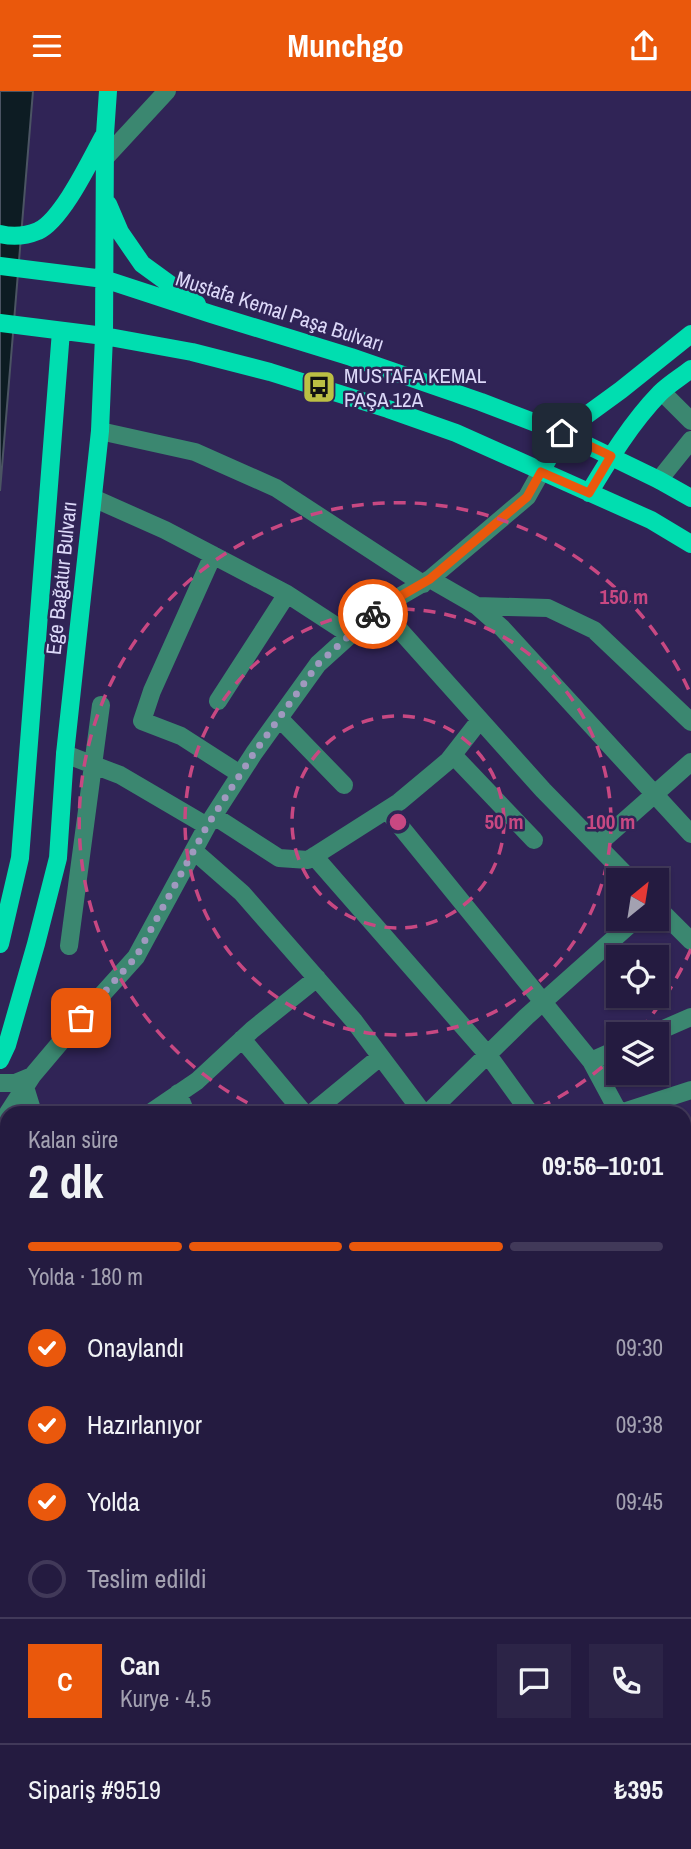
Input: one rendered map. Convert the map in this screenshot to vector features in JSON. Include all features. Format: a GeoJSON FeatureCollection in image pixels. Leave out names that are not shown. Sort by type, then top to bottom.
{"type":"FeatureCollection","features":[{"type":"Feature","properties":{"kind":"main road","name":"Ege Bağatur Bulvarı"},"geometry":{"type":"LineString","coordinates":[[0,1061],[36,944],[58,858],[65,754],[100,431],[108,91]]}},
{"type":"Feature","properties":{"kind":"main road"},"geometry":{"type":"LineString","coordinates":[[0,234],[13,237],[39,230],[58,213],[76,187],[105,134]]}},
{"type":"Feature","properties":{"kind":"main road"},"geometry":{"type":"LineString","coordinates":[[104,194],[120,232],[142,264],[211,314]]}},
{"type":"Feature","properties":{"kind":"main road","name":"Mustafa Kemal Paşa Bulvarı"},"geometry":{"type":"LineString","coordinates":[[0,266],[104,279],[351,357],[562,433],[659,479],[691,498]]}},
{"type":"Feature","properties":{"kind":"main road"},"geometry":{"type":"LineString","coordinates":[[0,323],[104,336],[192,352],[388,409],[456,433],[651,520],[691,544]]}},
{"type":"Feature","properties":{"kind":"main road","name":"Ege Bağatur Bulvarı"},"geometry":{"type":"LineString","coordinates":[[0,944],[20,858],[61,331]]}},
{"type":"Feature","properties":{"kind":"main road"},"geometry":{"type":"LineString","coordinates":[[541,472],[562,433],[691,334]]}},
{"type":"Feature","properties":{"kind":"main road"},"geometry":{"type":"LineString","coordinates":[[589,493],[634,423],[662,392],[691,369]]}},
{"type":"Feature","properties":{"kind":"street"},"geometry":{"type":"LineString","coordinates":[[105,159],[167,91]]}},
{"type":"Feature","properties":{"kind":"street"},"geometry":{"type":"LineString","coordinates":[[662,392],[691,421]]}},
{"type":"Feature","properties":{"kind":"street"},"geometry":{"type":"LineString","coordinates":[[100,431],[195,452],[276,488],[427,582],[477,606],[502,628],[691,834]]}},
{"type":"Feature","properties":{"kind":"street"},"geometry":{"type":"LineString","coordinates":[[659,479],[691,440]]}},
{"type":"Feature","properties":{"kind":"street"},"geometry":{"type":"LineString","coordinates":[[12,1106],[29,1081],[81,1018],[136,957],[210,821],[318,664],[380,608],[427,582],[527,497],[541,472]]}},
{"type":"Feature","properties":{"kind":"street"},"geometry":{"type":"LineString","coordinates":[[93,498],[214,555],[287,594],[350,635]]}},
{"type":"Feature","properties":{"kind":"street"},"geometry":{"type":"LineString","coordinates":[[214,555],[152,691],[142,722],[181,736],[240,774]]}},
{"type":"Feature","properties":{"kind":"street"},"geometry":{"type":"LineString","coordinates":[[218,701],[287,594]]}},
{"type":"Feature","properties":{"kind":"street"},"geometry":{"type":"LineString","coordinates":[[477,606],[548,608],[594,630],[691,722]]}},
{"type":"Feature","properties":{"kind":"street"},"geometry":{"type":"LineString","coordinates":[[380,608],[543,790],[619,868]]}},
{"type":"Feature","properties":{"kind":"street"},"geometry":{"type":"LineString","coordinates":[[69,946],[101,705]]}},
{"type":"Feature","properties":{"kind":"street"},"geometry":{"type":"LineString","coordinates":[[279,718],[344,785]]}},
{"type":"Feature","properties":{"kind":"street"},"geometry":{"type":"LineString","coordinates":[[65,754],[120,775],[279,858],[308,860],[409,794],[448,761],[480,720]]}},
{"type":"Feature","properties":{"kind":"street"},"geometry":{"type":"LineString","coordinates":[[453,755],[534,840]]}},
{"type":"Feature","properties":{"kind":"street"},"geometry":{"type":"LineString","coordinates":[[597,845],[691,762]]}},
{"type":"Feature","properties":{"kind":"street"},"geometry":{"type":"LineString","coordinates":[[387,810],[591,1062],[615,1106]]}},
{"type":"Feature","properties":{"kind":"street"},"geometry":{"type":"LineString","coordinates":[[194,851],[242,893],[354,1021],[419,1106]]}},
{"type":"Feature","properties":{"kind":"street"},"geometry":{"type":"LineString","coordinates":[[314,856],[488,1055],[525,1106]]}},
{"type":"Feature","properties":{"kind":"street"},"geometry":{"type":"LineString","coordinates":[[669,919],[691,941]]}},
{"type":"Feature","properties":{"kind":"street"},"geometry":{"type":"LineString","coordinates":[[433,1106],[623,931]]}},
{"type":"Feature","properties":{"kind":"street"},"geometry":{"type":"LineString","coordinates":[[160,1106],[197,1081],[242,1039],[317,978]]}},
{"type":"Feature","properties":{"kind":"street"},"geometry":{"type":"LineString","coordinates":[[669,1027],[691,1017]]}},
{"type":"Feature","properties":{"kind":"street"},"geometry":{"type":"LineString","coordinates":[[242,1039],[298,1106]]}},
{"type":"Feature","properties":{"kind":"street"},"geometry":{"type":"LineString","coordinates":[[591,1062],[606,1055]]}},
{"type":"Feature","properties":{"kind":"street"},"geometry":{"type":"LineString","coordinates":[[320,1106],[380,1057]]}},
{"type":"Feature","properties":{"kind":"street"},"geometry":{"type":"LineString","coordinates":[[0,1083],[29,1081]]}},
{"type":"Feature","properties":{"kind":"street"},"geometry":{"type":"LineString","coordinates":[[29,1081],[32,1106]]}},
{"type":"Feature","properties":{"kind":"street"},"geometry":{"type":"LineString","coordinates":[[641,1106],[691,1090]]}},
{"type":"Feature","properties":{"kind":"street"},"geometry":{"type":"LineString","coordinates":[[178,1093],[183,1106]]}},
{"type":"Feature","properties":{"kind":"shaded area"},"geometry":{"type":"Polygon","coordinates":[[[0,91],[33,91],[0,491],[0,91]]]}},
{"type":"Feature","properties":{"kind":"way so far"},"geometry":{"type":"LineString","coordinates":[[81,1018],[136,957],[207,826],[254,753],[318,664],[373,614]]}},
{"type":"Feature","properties":{"kind":"place","name":"MUSTAFA KEMAL PAŞA 12A"},"geometry":{"type":"Point","coordinates":[319,387]}},
{"type":"Feature","properties":{"kind":"route"},"geometry":{"type":"LineString","coordinates":[[373,614],[430,579],[527,497],[541,472],[589,493],[611,456],[562,433]]}}]}
